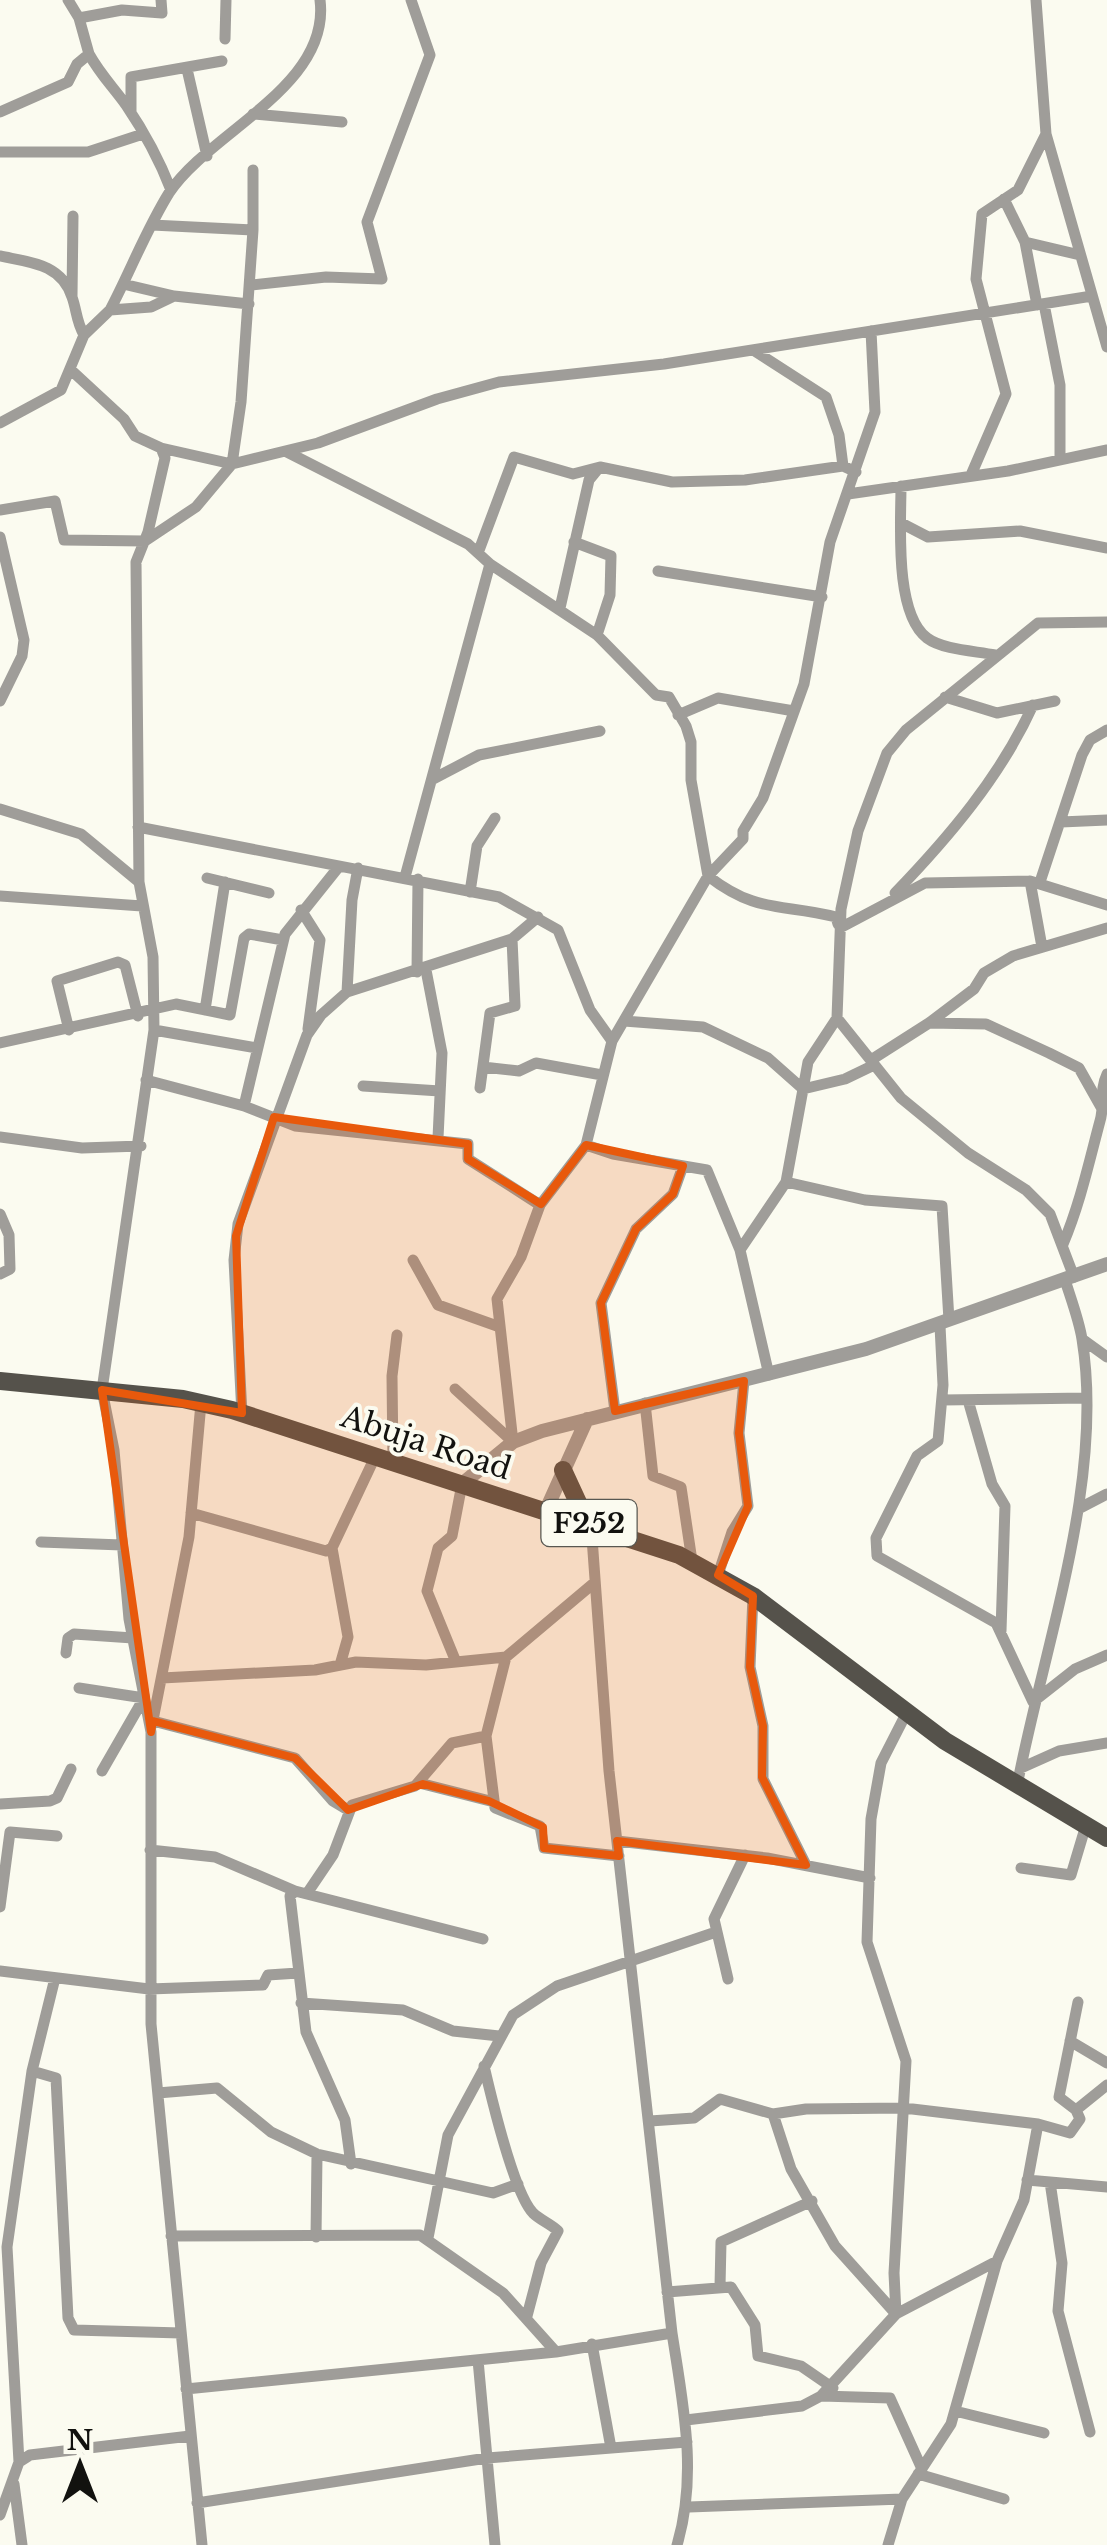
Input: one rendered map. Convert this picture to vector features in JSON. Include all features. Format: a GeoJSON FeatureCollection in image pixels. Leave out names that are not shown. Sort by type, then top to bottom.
{"type":"FeatureCollection","features":[{"type":"Feature","properties":{"kind":"main road","name":"Abuja Road"},"geometry":{"type":"LineString","coordinates":[[0,1381],[201,1403],[589,1523],[692,1561],[754,1596],[907,1712],[1019,1776],[1107,1838]]}},
{"type":"Feature","properties":{"kind":"main road"},"geometry":{"type":"LineString","coordinates":[[562,1470],[589,1523]]}},
{"type":"Feature","properties":{"kind":"street"},"geometry":{"type":"LineString","coordinates":[[68,0],[79,18],[89,54],[107,87],[131,112],[171,190]]}},
{"type":"Feature","properties":{"kind":"street"},"geometry":{"type":"LineString","coordinates":[[79,18],[122,10],[162,12],[161,0]]}},
{"type":"Feature","properties":{"kind":"street"},"geometry":{"type":"LineString","coordinates":[[225,39],[226,0]]}},
{"type":"Feature","properties":{"kind":"street"},"geometry":{"type":"LineString","coordinates":[[0,423],[61,390],[84,335],[110,310],[171,190],[296,74],[320,28],[320,0]]}},
{"type":"Feature","properties":{"kind":"street"},"geometry":{"type":"LineString","coordinates":[[251,284],[326,277],[382,279],[367,222],[430,55],[411,0]]}},
{"type":"Feature","properties":{"kind":"street"},"geometry":{"type":"LineString","coordinates":[[1036,0],[1046,134],[1107,347]]}},
{"type":"Feature","properties":{"kind":"street"},"geometry":{"type":"LineString","coordinates":[[0,112],[68,82],[77,64],[89,54]]}},
{"type":"Feature","properties":{"kind":"street"},"geometry":{"type":"LineString","coordinates":[[131,112],[131,78],[222,62]]}},
{"type":"Feature","properties":{"kind":"street"},"geometry":{"type":"LineString","coordinates":[[188,69],[207,156]]}},
{"type":"Feature","properties":{"kind":"street"},"geometry":{"type":"LineString","coordinates":[[252,114],[342,122]]}},
{"type":"Feature","properties":{"kind":"street"},"geometry":{"type":"LineString","coordinates":[[0,152],[88,152],[143,134]]}},
{"type":"Feature","properties":{"kind":"street"},"geometry":{"type":"LineString","coordinates":[[970,475],[1005,403],[987,313],[976,280],[982,214],[1022,185],[1046,134]]}},
{"type":"Feature","properties":{"kind":"street"},"geometry":{"type":"LineString","coordinates":[[0,510],[55,502],[64,540],[145,541],[196,507],[232,464],[251,284],[253,170]]}},
{"type":"Feature","properties":{"kind":"street"},"geometry":{"type":"LineString","coordinates":[[1004,200],[1025,242],[1060,385],[1060,458]]}},
{"type":"Feature","properties":{"kind":"street"},"geometry":{"type":"LineString","coordinates":[[73,216],[72,296],[74,317],[84,335]]}},
{"type":"Feature","properties":{"kind":"street"},"geometry":{"type":"LineString","coordinates":[[152,225],[253,230]]}},
{"type":"Feature","properties":{"kind":"street"},"geometry":{"type":"LineString","coordinates":[[1025,242],[1080,255]]}},
{"type":"Feature","properties":{"kind":"street"},"geometry":{"type":"LineString","coordinates":[[0,256],[36,259],[72,296]]}},
{"type":"Feature","properties":{"kind":"street"},"geometry":{"type":"LineString","coordinates":[[123,284],[174,296],[249,304]]}},
{"type":"Feature","properties":{"kind":"street"},"geometry":{"type":"LineString","coordinates":[[110,310],[150,307],[174,296]]}},
{"type":"Feature","properties":{"kind":"street"},"geometry":{"type":"LineString","coordinates":[[71,370],[124,419],[135,436],[162,448],[232,464],[287,452],[499,382],[753,350],[1092,296]]}},
{"type":"Feature","properties":{"kind":"street"},"geometry":{"type":"LineString","coordinates":[[513,1442],[495,1304],[521,1257],[540,1205],[586,1145],[612,1041],[708,876],[743,840],[743,831],[764,798],[794,711],[822,597],[830,542],[875,412],[871,331]]}},
{"type":"Feature","properties":{"kind":"street"},"geometry":{"type":"LineString","coordinates":[[753,350],[826,397],[839,434],[843,466]]}},
{"type":"Feature","properties":{"kind":"street"},"geometry":{"type":"LineString","coordinates":[[152,1727],[132,1638],[114,1450],[102,1390],[140,1146],[156,1007],[153,957],[140,882],[136,562],[145,541],[165,458],[162,448]]}},
{"type":"Feature","properties":{"kind":"street"},"geometry":{"type":"LineString","coordinates":[[848,494],[1107,450]]}},
{"type":"Feature","properties":{"kind":"street"},"geometry":{"type":"LineString","coordinates":[[287,452],[436,525],[597,634],[656,695],[668,698],[678,715],[690,742],[695,810],[708,876],[737,898],[836,917],[839,928]]}},
{"type":"Feature","properties":{"kind":"street"},"geometry":{"type":"LineString","coordinates":[[478,554],[514,457],[573,474],[600,467],[672,482],[745,480],[843,466],[856,472]]}},
{"type":"Feature","properties":{"kind":"street"},"geometry":{"type":"LineString","coordinates":[[560,608],[589,480],[600,467]]}},
{"type":"Feature","properties":{"kind":"street"},"geometry":{"type":"LineString","coordinates":[[902,486],[903,573],[913,622],[928,640],[996,654]]}},
{"type":"Feature","properties":{"kind":"street"},"geometry":{"type":"LineString","coordinates":[[900,523],[928,536],[1020,531],[1107,548]]}},
{"type":"Feature","properties":{"kind":"street"},"geometry":{"type":"LineString","coordinates":[[0,537],[24,640],[22,656],[0,701]]}},
{"type":"Feature","properties":{"kind":"street"},"geometry":{"type":"LineString","coordinates":[[574,542],[611,556],[610,595],[597,634]]}},
{"type":"Feature","properties":{"kind":"street"},"geometry":{"type":"LineString","coordinates":[[438,1138],[442,1053],[421,971],[411,878],[490,564]]}},
{"type":"Feature","properties":{"kind":"street"},"geometry":{"type":"LineString","coordinates":[[658,571],[822,597]]}},
{"type":"Feature","properties":{"kind":"street"},"geometry":{"type":"LineString","coordinates":[[740,1250],[786,1182],[813,1050],[836,1018],[839,928],[858,831],[888,753],[906,730],[1028,629],[1049,620],[1107,622]]}},
{"type":"Feature","properties":{"kind":"street"},"geometry":{"type":"LineString","coordinates":[[945,697],[983,712],[1056,702]]}},
{"type":"Feature","properties":{"kind":"street"},"geometry":{"type":"LineString","coordinates":[[678,715],[718,698],[794,711]]}},
{"type":"Feature","properties":{"kind":"street"},"geometry":{"type":"LineString","coordinates":[[889,900],[968,810],[1018,738],[1032,705]]}},
{"type":"Feature","properties":{"kind":"street"},"geometry":{"type":"LineString","coordinates":[[1042,946],[1035,882],[1061,822],[1082,755],[1090,740],[1107,730]]}},
{"type":"Feature","properties":{"kind":"street"},"geometry":{"type":"LineString","coordinates":[[433,780],[479,756],[600,731]]}},
{"type":"Feature","properties":{"kind":"street"},"geometry":{"type":"LineString","coordinates":[[0,810],[81,834],[140,882]]}},
{"type":"Feature","properties":{"kind":"street"},"geometry":{"type":"LineString","coordinates":[[470,892],[477,846],[495,818]]}},
{"type":"Feature","properties":{"kind":"street"},"geometry":{"type":"LineString","coordinates":[[1061,822],[1107,820]]}},
{"type":"Feature","properties":{"kind":"street"},"geometry":{"type":"LineString","coordinates":[[138,827],[285,854],[337,869],[358,868],[499,897],[558,930],[590,1010],[612,1041]]}},
{"type":"Feature","properties":{"kind":"street"},"geometry":{"type":"LineString","coordinates":[[347,992],[352,900],[358,868]]}},
{"type":"Feature","properties":{"kind":"street"},"geometry":{"type":"LineString","coordinates":[[244,1106],[283,940],[301,910],[337,869]]}},
{"type":"Feature","properties":{"kind":"street"},"geometry":{"type":"LineString","coordinates":[[208,878],[269,894]]}},
{"type":"Feature","properties":{"kind":"street"},"geometry":{"type":"LineString","coordinates":[[204,1010],[225,882]]}},
{"type":"Feature","properties":{"kind":"street"},"geometry":{"type":"LineString","coordinates":[[839,928],[925,883],[1035,882],[1107,905]]}},
{"type":"Feature","properties":{"kind":"street"},"geometry":{"type":"LineString","coordinates":[[0,896],[142,906]]}},
{"type":"Feature","properties":{"kind":"street"},"geometry":{"type":"LineString","coordinates":[[301,910],[320,940],[307,1035]]}},
{"type":"Feature","properties":{"kind":"street"},"geometry":{"type":"LineString","coordinates":[[242,1414],[236,1236],[274,1117],[307,1035],[321,1015],[347,992],[512,939],[538,918]]}},
{"type":"Feature","properties":{"kind":"street"},"geometry":{"type":"LineString","coordinates":[[803,1088],[845,1079],[872,1063],[974,989],[984,974],[1012,956],[1107,928]]}},
{"type":"Feature","properties":{"kind":"street"},"geometry":{"type":"LineString","coordinates":[[0,1043],[138,1016],[156,1007],[230,1015],[246,935],[283,940]]}},
{"type":"Feature","properties":{"kind":"street"},"geometry":{"type":"LineString","coordinates":[[480,1088],[490,1013],[515,1006],[512,939]]}},
{"type":"Feature","properties":{"kind":"street"},"geometry":{"type":"LineString","coordinates":[[69,1030],[56,981],[118,962],[125,964],[138,1016]]}},
{"type":"Feature","properties":{"kind":"street"},"geometry":{"type":"LineString","coordinates":[[836,1018],[900,1098],[968,1154],[1026,1190],[1050,1214],[1063,1244],[1082,1338],[1085,1398],[1080,1508],[1019,1776]]}},
{"type":"Feature","properties":{"kind":"street"},"geometry":{"type":"LineString","coordinates":[[624,1021],[703,1027],[768,1058],[803,1088]]}},
{"type":"Feature","properties":{"kind":"street"},"geometry":{"type":"LineString","coordinates":[[929,1023],[986,1024],[1049,1053],[1079,1068],[1102,1107]]}},
{"type":"Feature","properties":{"kind":"street"},"geometry":{"type":"LineString","coordinates":[[154,1030],[257,1048]]}},
{"type":"Feature","properties":{"kind":"street"},"geometry":{"type":"LineString","coordinates":[[483,1067],[519,1070],[536,1063],[602,1075]]}},
{"type":"Feature","properties":{"kind":"street"},"geometry":{"type":"LineString","coordinates":[[1063,1244],[1079,1207],[1102,1107],[1100,1089],[1107,1074]]}},
{"type":"Feature","properties":{"kind":"street"},"geometry":{"type":"LineString","coordinates":[[146,1080],[244,1106],[294,1126],[468,1144],[468,1159],[540,1205]]}},
{"type":"Feature","properties":{"kind":"street"},"geometry":{"type":"LineString","coordinates":[[362,1086],[440,1091]]}},
{"type":"Feature","properties":{"kind":"street"},"geometry":{"type":"LineString","coordinates":[[0,1137],[82,1148],[140,1146]]}},
{"type":"Feature","properties":{"kind":"street"},"geometry":{"type":"LineString","coordinates":[[586,1145],[707,1170],[740,1250],[770,1375]]}},
{"type":"Feature","properties":{"kind":"street"},"geometry":{"type":"LineString","coordinates":[[615,1412],[601,1303],[636,1230],[674,1194],[683,1166]]}},
{"type":"Feature","properties":{"kind":"street"},"geometry":{"type":"LineString","coordinates":[[786,1182],[864,1200],[942,1206],[944,1323],[938,1441],[917,1456],[876,1538],[875,1550],[878,1556],[987,1616],[1001,1631],[1033,1702]]}},
{"type":"Feature","properties":{"kind":"street"},"geometry":{"type":"LineString","coordinates":[[0,1214],[10,1235],[10,1269],[0,1274]]}},
{"type":"Feature","properties":{"kind":"street"},"geometry":{"type":"LineString","coordinates":[[412,1260],[438,1304],[497,1326]]}},
{"type":"Feature","properties":{"kind":"street"},"geometry":{"type":"LineString","coordinates":[[456,1662],[427,1591],[438,1548],[452,1536],[462,1484],[513,1442],[644,1404],[770,1375],[944,1323],[1107,1264]]}},
{"type":"Feature","properties":{"kind":"street"},"geometry":{"type":"LineString","coordinates":[[191,1513],[321,1552],[332,1548],[384,1460],[397,1335]]}},
{"type":"Feature","properties":{"kind":"street"},"geometry":{"type":"LineString","coordinates":[[1082,1338],[1107,1344]]}},
{"type":"Feature","properties":{"kind":"street"},"geometry":{"type":"LineString","coordinates":[[1082,1338],[1107,1357]]}},
{"type":"Feature","properties":{"kind":"street"},"geometry":{"type":"LineString","coordinates":[[718,1574],[732,1532],[748,1506],[739,1433],[744,1381]]}},
{"type":"Feature","properties":{"kind":"street"},"geometry":{"type":"LineString","coordinates":[[455,1389],[513,1442]]}},
{"type":"Feature","properties":{"kind":"street"},"geometry":{"type":"LineString","coordinates":[[942,1400],[1085,1398]]}},
{"type":"Feature","properties":{"kind":"street"},"geometry":{"type":"LineString","coordinates":[[968,1400],[992,1484],[1005,1506],[1001,1631]]}},
{"type":"Feature","properties":{"kind":"street"},"geometry":{"type":"LineString","coordinates":[[201,1403],[191,1513],[152,1727],[149,1989],[202,2545]]}},
{"type":"Feature","properties":{"kind":"street"},"geometry":{"type":"LineString","coordinates":[[644,1404],[653,1476],[681,1488],[692,1561]]}},
{"type":"Feature","properties":{"kind":"street"},"geometry":{"type":"LineString","coordinates":[[546,1510],[588,1419]]}},
{"type":"Feature","properties":{"kind":"street"},"geometry":{"type":"LineString","coordinates":[[1080,1508],[1107,1494]]}},
{"type":"Feature","properties":{"kind":"street"},"geometry":{"type":"LineString","coordinates":[[589,1523],[617,1841],[672,2332],[686,2420],[689,2507],[677,2545]]}},
{"type":"Feature","properties":{"kind":"street"},"geometry":{"type":"LineString","coordinates":[[42,1542],[122,1545]]}},
{"type":"Feature","properties":{"kind":"street"},"geometry":{"type":"LineString","coordinates":[[332,1548],[348,1637],[340,1665]]}},
{"type":"Feature","properties":{"kind":"street"},"geometry":{"type":"LineString","coordinates":[[162,1678],[506,1657],[594,1582]]}},
{"type":"Feature","properties":{"kind":"street"},"geometry":{"type":"LineString","coordinates":[[754,1596],[750,1667],[763,1726],[763,1779],[806,1865]]}},
{"type":"Feature","properties":{"kind":"street"},"geometry":{"type":"LineString","coordinates":[[66,1653],[68,1638],[74,1634],[132,1638]]}},
{"type":"Feature","properties":{"kind":"street"},"geometry":{"type":"LineString","coordinates":[[1033,1702],[1076,1669],[1107,1655]]}},
{"type":"Feature","properties":{"kind":"street"},"geometry":{"type":"LineString","coordinates":[[506,1657],[486,1736],[498,1810],[543,1828],[544,1848],[619,1856]]}},
{"type":"Feature","properties":{"kind":"street"},"geometry":{"type":"LineString","coordinates":[[79,1688],[144,1698]]}},
{"type":"Feature","properties":{"kind":"street"},"geometry":{"type":"LineString","coordinates":[[102,1771],[144,1698]]}},
{"type":"Feature","properties":{"kind":"street"},"geometry":{"type":"LineString","coordinates":[[896,2314],[894,2273],[905,2054],[867,1942],[871,1819],[881,1763],[907,1712]]}},
{"type":"Feature","properties":{"kind":"street"},"geometry":{"type":"LineString","coordinates":[[152,1727],[295,1758],[333,1801],[348,1810]]}},
{"type":"Feature","properties":{"kind":"street"},"geometry":{"type":"LineString","coordinates":[[348,1810],[419,1783],[452,1743],[486,1736]]}},
{"type":"Feature","properties":{"kind":"street"},"geometry":{"type":"LineString","coordinates":[[1019,1776],[1059,1751],[1107,1743]]}},
{"type":"Feature","properties":{"kind":"street"},"geometry":{"type":"LineString","coordinates":[[0,1804],[50,1801],[56,1798],[70,1769]]}},
{"type":"Feature","properties":{"kind":"street"},"geometry":{"type":"LineString","coordinates":[[419,1783],[494,1802]]}},
{"type":"Feature","properties":{"kind":"street"},"geometry":{"type":"LineString","coordinates":[[348,1810],[333,1855],[302,1891],[290,1896],[301,2003],[314,2052],[345,2120],[351,2164]]}},
{"type":"Feature","properties":{"kind":"street"},"geometry":{"type":"LineString","coordinates":[[1020,1868],[1071,1874],[1086,1825]]}},
{"type":"Feature","properties":{"kind":"street"},"geometry":{"type":"LineString","coordinates":[[0,1907],[10,1832],[58,1836]]}},
{"type":"Feature","properties":{"kind":"street"},"geometry":{"type":"LineString","coordinates":[[617,1841],[745,1855],[870,1878]]}},
{"type":"Feature","properties":{"kind":"street"},"geometry":{"type":"LineString","coordinates":[[150,1850],[215,1857],[302,1891],[483,1939]]}},
{"type":"Feature","properties":{"kind":"street"},"geometry":{"type":"LineString","coordinates":[[728,1979],[714,1918],[745,1855]]}},
{"type":"Feature","properties":{"kind":"street"},"geometry":{"type":"LineString","coordinates":[[428,2238],[448,2135],[499,2036],[514,2015],[557,1986],[716,1932]]}},
{"type":"Feature","properties":{"kind":"street"},"geometry":{"type":"LineString","coordinates":[[0,1971],[149,1989],[262,1985],[268,1975],[298,1973]]}},
{"type":"Feature","properties":{"kind":"street"},"geometry":{"type":"LineString","coordinates":[[0,2515],[19,2462],[4,2283],[32,2071],[55,1978]]}},
{"type":"Feature","properties":{"kind":"street"},"geometry":{"type":"LineString","coordinates":[[650,2120],[698,2116],[720,2099],[773,2114],[806,2108],[904,2108],[1038,2124],[1070,2133],[1080,2119],[1076,2110],[1059,2097],[1078,2002]]}},
{"type":"Feature","properties":{"kind":"street"},"geometry":{"type":"LineString","coordinates":[[301,2003],[409,2011],[453,2031],[499,2036]]}},
{"type":"Feature","properties":{"kind":"street"},"geometry":{"type":"LineString","coordinates":[[1070,2040],[1107,2063]]}},
{"type":"Feature","properties":{"kind":"street"},"geometry":{"type":"LineString","coordinates":[[484,2066],[495,2118],[518,2184],[532,2213],[558,2231],[540,2264],[527,2316]]}},
{"type":"Feature","properties":{"kind":"street"},"geometry":{"type":"LineString","coordinates":[[32,2071],[56,2078],[68,2318],[74,2330],[180,2333]]}},
{"type":"Feature","properties":{"kind":"street"},"geometry":{"type":"LineString","coordinates":[[1076,2110],[1107,2084]]}},
{"type":"Feature","properties":{"kind":"street"},"geometry":{"type":"LineString","coordinates":[[158,2093],[217,2088],[270,2132],[317,2154],[351,2164],[493,2193],[518,2184]]}},
{"type":"Feature","properties":{"kind":"street"},"geometry":{"type":"LineString","coordinates":[[773,2114],[791,2169],[835,2246],[896,2314]]}},
{"type":"Feature","properties":{"kind":"street"},"geometry":{"type":"LineString","coordinates":[[893,2543],[902,2498],[955,2410],[997,2262],[1024,2200],[1038,2124]]}},
{"type":"Feature","properties":{"kind":"street"},"geometry":{"type":"LineString","coordinates":[[316,2237],[317,2154]]}},
{"type":"Feature","properties":{"kind":"street"},"geometry":{"type":"LineString","coordinates":[[1027,2180],[1107,2187]]}},
{"type":"Feature","properties":{"kind":"street"},"geometry":{"type":"LineString","coordinates":[[1050,2182],[1062,2263],[1058,2311],[1090,2432]]}},
{"type":"Feature","properties":{"kind":"street"},"geometry":{"type":"LineString","coordinates":[[720,2286],[721,2242],[812,2201]]}},
{"type":"Feature","properties":{"kind":"street"},"geometry":{"type":"LineString","coordinates":[[171,2236],[391,2234],[428,2238],[503,2292],[556,2352]]}},
{"type":"Feature","properties":{"kind":"street"},"geometry":{"type":"LineString","coordinates":[[686,2420],[802,2406],[834,2388],[872,2336],[896,2314],[997,2262]]}},
{"type":"Feature","properties":{"kind":"street"},"geometry":{"type":"LineString","coordinates":[[668,2292],[720,2286],[738,2292],[755,2325],[758,2356],[801,2366],[834,2388]]}},
{"type":"Feature","properties":{"kind":"street"},"geometry":{"type":"LineString","coordinates":[[186,2389],[556,2352],[672,2332]]}},
{"type":"Feature","properties":{"kind":"street"},"geometry":{"type":"LineString","coordinates":[[592,2344],[611,2448]]}},
{"type":"Feature","properties":{"kind":"street"},"geometry":{"type":"LineString","coordinates":[[478,2360],[495,2545]]}},
{"type":"Feature","properties":{"kind":"street"},"geometry":{"type":"LineString","coordinates":[[0,2372],[14,2375]]}},
{"type":"Feature","properties":{"kind":"street"},"geometry":{"type":"LineString","coordinates":[[821,2396],[890,2398],[920,2472]]}},
{"type":"Feature","properties":{"kind":"street"},"geometry":{"type":"LineString","coordinates":[[955,2410],[1044,2434]]}},
{"type":"Feature","properties":{"kind":"street"},"geometry":{"type":"LineString","coordinates":[[19,2462],[30,2455],[190,2436]]}},
{"type":"Feature","properties":{"kind":"street"},"geometry":{"type":"LineString","coordinates":[[197,2503],[487,2458],[687,2442]]}},
{"type":"Feature","properties":{"kind":"street"},"geometry":{"type":"LineString","coordinates":[[920,2472],[1004,2499]]}},
{"type":"Feature","properties":{"kind":"street"},"geometry":{"type":"LineString","coordinates":[[14,2480],[22,2545]]}},
{"type":"Feature","properties":{"kind":"street"},"geometry":{"type":"LineString","coordinates":[[689,2507],[902,2498]]}},
{"type":"Feature","properties":{"kind":"highlighted area"},"geometry":{"type":"Polygon","coordinates":[[[274,1117],[468,1144],[468,1159],[541,1204],[586,1145],[683,1166],[673,1194],[636,1229],[601,1303],[615,1411],[744,1381],[739,1433],[748,1506],[718,1575],[753,1596],[750,1667],[763,1726],[762,1777],[806,1865],[617,1841],[619,1856],[544,1848],[543,1827],[489,1801],[423,1784],[348,1810],[295,1758],[153,1721],[151,1732],[102,1390],[242,1413],[236,1236],[274,1117]]]}}]}
